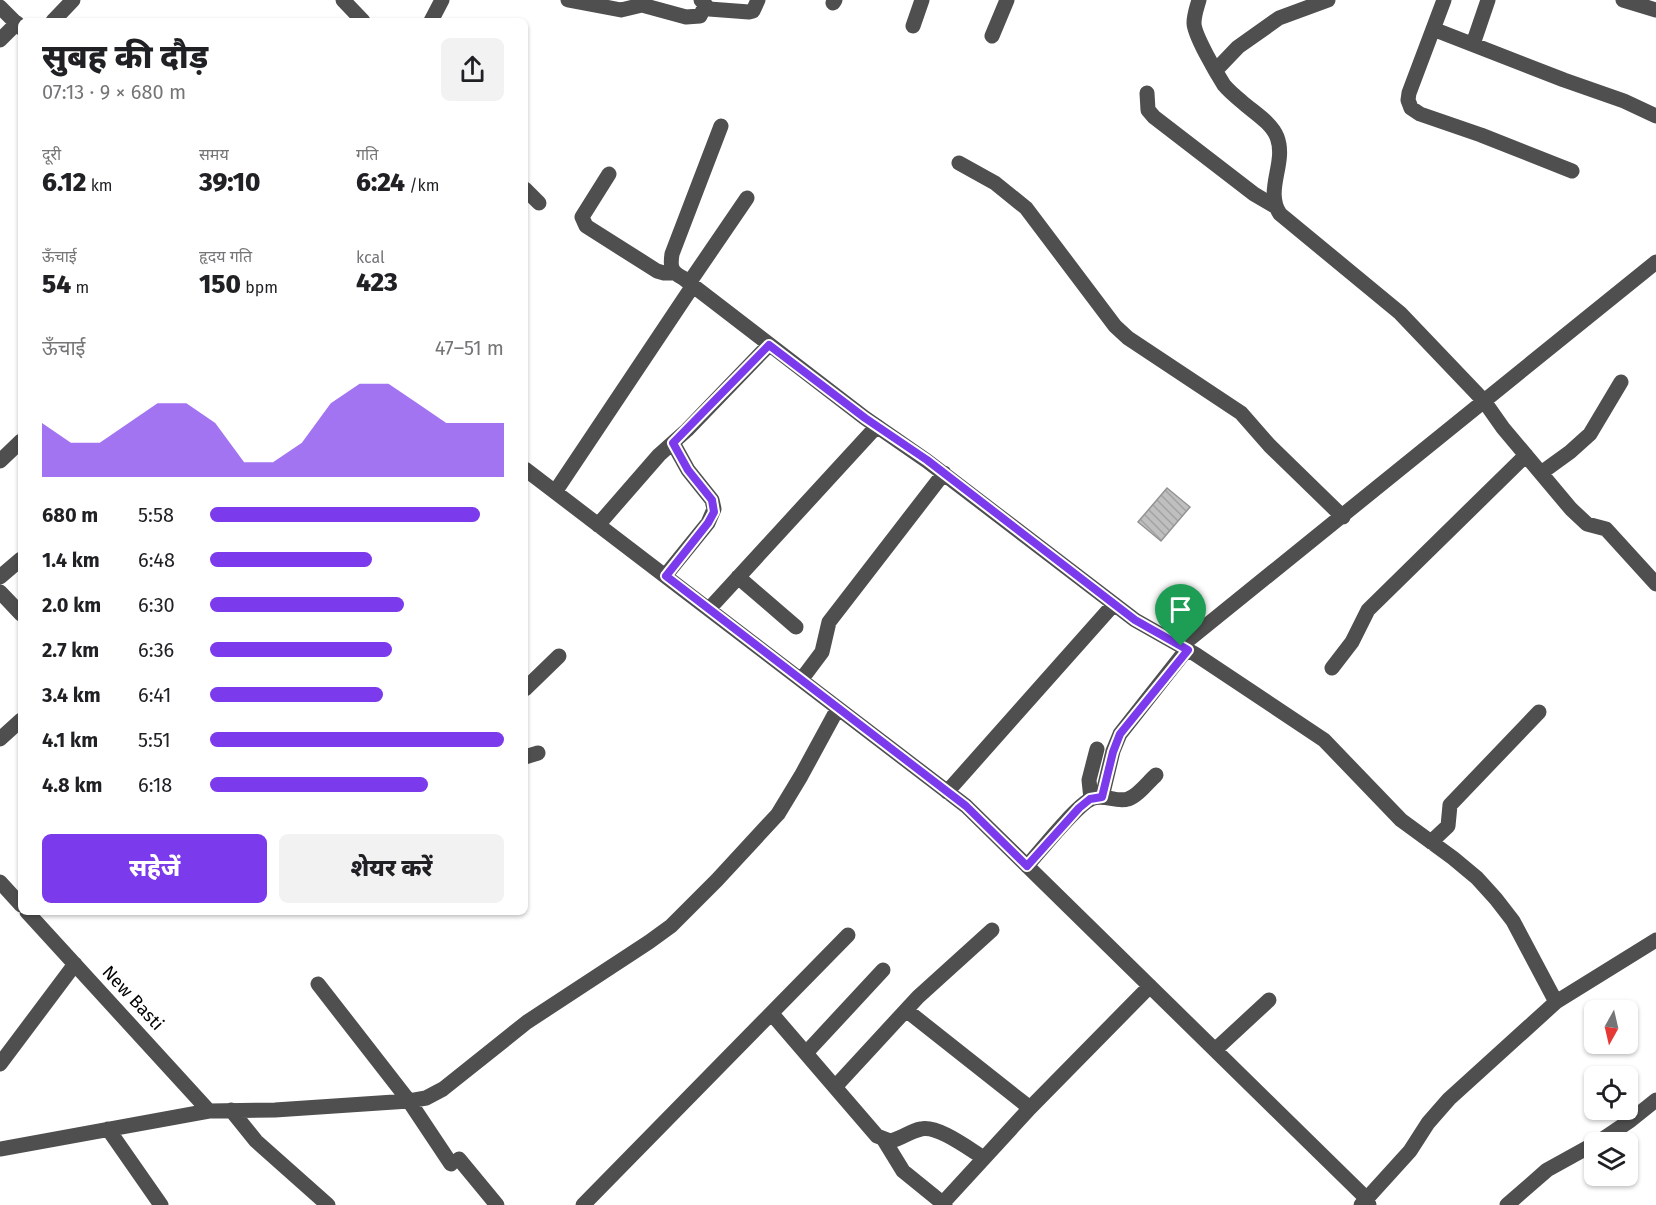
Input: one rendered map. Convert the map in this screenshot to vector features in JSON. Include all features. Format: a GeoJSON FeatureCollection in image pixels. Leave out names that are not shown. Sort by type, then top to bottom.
{"type":"FeatureCollection","features":[{"type":"Feature","properties":{"kind":"street"},"geometry":{"type":"LineString","coordinates":[[56,18],[73,0]]}},
{"type":"Feature","properties":{"kind":"street"},"geometry":{"type":"LineString","coordinates":[[343,0],[360,18]]}},
{"type":"Feature","properties":{"kind":"street"},"geometry":{"type":"LineString","coordinates":[[433,18],[442,0]]}},
{"type":"Feature","properties":{"kind":"street"},"geometry":{"type":"LineString","coordinates":[[568,0],[621,10],[642,4],[692,18],[700,16],[703,3]]}},
{"type":"Feature","properties":{"kind":"street"},"geometry":{"type":"LineString","coordinates":[[703,3],[709,9],[749,12],[753,11],[758,0]]}},
{"type":"Feature","properties":{"kind":"street"},"geometry":{"type":"LineString","coordinates":[[912,26],[922,0]]}},
{"type":"Feature","properties":{"kind":"street"},"geometry":{"type":"LineString","coordinates":[[992,36],[1007,0]]}},
{"type":"Feature","properties":{"kind":"street"},"geometry":{"type":"LineString","coordinates":[[1199,0],[1194,26],[1215,69],[1226,87],[1269,125],[1277,137],[1279,166],[1274,186],[1276,207],[1280,214],[1400,313],[1484,401],[1571,509],[1587,524],[1606,529],[1655,581]]}},
{"type":"Feature","properties":{"kind":"street"},"geometry":{"type":"LineString","coordinates":[[1215,69],[1238,47],[1280,18],[1295,10],[1328,0]]}},
{"type":"Feature","properties":{"kind":"street"},"geometry":{"type":"LineString","coordinates":[[1444,0],[1409,93],[1408,100],[1411,108],[1420,114],[1572,171]]}},
{"type":"Feature","properties":{"kind":"street"},"geometry":{"type":"LineString","coordinates":[[1473,44],[1488,0]]}},
{"type":"Feature","properties":{"kind":"street"},"geometry":{"type":"LineString","coordinates":[[1623,0],[1656,10]]}},
{"type":"Feature","properties":{"kind":"street"},"geometry":{"type":"LineString","coordinates":[[0,8],[18,24]]}},
{"type":"Feature","properties":{"kind":"street"},"geometry":{"type":"LineString","coordinates":[[0,40],[18,26]]}},
{"type":"Feature","properties":{"kind":"street"},"geometry":{"type":"LineString","coordinates":[[1433,29],[1624,101],[1656,116]]}},
{"type":"Feature","properties":{"kind":"street"},"geometry":{"type":"LineString","coordinates":[[1147,93],[1148,110],[1154,117],[1254,194],[1276,207]]}},
{"type":"Feature","properties":{"kind":"street"},"geometry":{"type":"LineString","coordinates":[[721,126],[672,254],[671,268],[674,273],[877,426],[944,473],[1135,620],[1184,648],[1324,740],[1401,820],[1477,878],[1496,899],[1513,921],[1556,1002]]}},
{"type":"Feature","properties":{"kind":"street"},"geometry":{"type":"LineString","coordinates":[[959,163],[995,183],[1026,208],[1115,326],[1128,338],[1241,413],[1270,446],[1343,517]]}},
{"type":"Feature","properties":{"kind":"street"},"geometry":{"type":"LineString","coordinates":[[609,174],[582,217],[586,226],[657,271],[674,273]]}},
{"type":"Feature","properties":{"kind":"street"},"geometry":{"type":"LineString","coordinates":[[528,192],[539,203]]}},
{"type":"Feature","properties":{"kind":"street"},"geometry":{"type":"LineString","coordinates":[[555,492],[747,198]]}},
{"type":"Feature","properties":{"kind":"street"},"geometry":{"type":"LineString","coordinates":[[1096,798],[1120,734],[1184,648],[1656,262]]}},
{"type":"Feature","properties":{"kind":"street"},"geometry":{"type":"LineString","coordinates":[[598,525],[647,468],[769,345]]}},
{"type":"Feature","properties":{"kind":"street"},"geometry":{"type":"LineString","coordinates":[[1541,473],[1590,434],[1621,382]]}},
{"type":"Feature","properties":{"kind":"street"},"geometry":{"type":"LineString","coordinates":[[709,609],[877,426]]}},
{"type":"Feature","properties":{"kind":"street"},"geometry":{"type":"LineString","coordinates":[[666,576],[714,512],[712,500],[688,470],[673,443]]}},
{"type":"Feature","properties":{"kind":"street"},"geometry":{"type":"LineString","coordinates":[[0,461],[18,444]]}},
{"type":"Feature","properties":{"kind":"street"},"geometry":{"type":"LineString","coordinates":[[1332,668],[1352,642],[1368,610],[1526,455]]}},
{"type":"Feature","properties":{"kind":"street"},"geometry":{"type":"LineString","coordinates":[[528,471],[966,806],[1215,1050],[1366,1203],[1449,1099],[1556,1002],[1656,940]]}},
{"type":"Feature","properties":{"kind":"street"},"geometry":{"type":"LineString","coordinates":[[801,680],[822,652],[829,622],[944,473]]}},
{"type":"Feature","properties":{"kind":"street"},"geometry":{"type":"LineString","coordinates":[[0,577],[18,562]]}},
{"type":"Feature","properties":{"kind":"street"},"geometry":{"type":"LineString","coordinates":[[738,577],[796,627]]}},
{"type":"Feature","properties":{"kind":"street"},"geometry":{"type":"LineString","coordinates":[[0,592],[18,611]]}},
{"type":"Feature","properties":{"kind":"street"},"geometry":{"type":"LineString","coordinates":[[947,792],[1114,604]]}},
{"type":"Feature","properties":{"kind":"street"},"geometry":{"type":"LineString","coordinates":[[528,686],[560,656]]}},
{"type":"Feature","properties":{"kind":"street"},"geometry":{"type":"LineString","coordinates":[[0,1149],[209,1111],[275,1110],[426,1098],[443,1089],[527,1022],[671,926],[778,814],[838,708]]}},
{"type":"Feature","properties":{"kind":"street"},"geometry":{"type":"LineString","coordinates":[[1431,842],[1448,826],[1450,805],[1539,712]]}},
{"type":"Feature","properties":{"kind":"street"},"geometry":{"type":"LineString","coordinates":[[0,739],[18,723]]}},
{"type":"Feature","properties":{"kind":"street"},"geometry":{"type":"LineString","coordinates":[[1096,798],[1090,775],[1097,749]]}},
{"type":"Feature","properties":{"kind":"street"},"geometry":{"type":"LineString","coordinates":[[1027,866],[1079,808],[1096,798],[1129,799],[1156,775]]}},
{"type":"Feature","properties":{"kind":"street"},"geometry":{"type":"LineString","coordinates":[[0,882],[18,902]]}},
{"type":"Feature","properties":{"kind":"street","name":"New Basti"},"geometry":{"type":"LineString","coordinates":[[30,915],[209,1111]]}},
{"type":"Feature","properties":{"kind":"street"},"geometry":{"type":"LineString","coordinates":[[835,1087],[906,1010],[993,930]]}},
{"type":"Feature","properties":{"kind":"street"},"geometry":{"type":"LineString","coordinates":[[583,1205],[848,935]]}},
{"type":"Feature","properties":{"kind":"street"},"geometry":{"type":"LineString","coordinates":[[0,1064],[75,964]]}},
{"type":"Feature","properties":{"kind":"street"},"geometry":{"type":"LineString","coordinates":[[806,1053],[883,970]]}},
{"type":"Feature","properties":{"kind":"street"},"geometry":{"type":"LineString","coordinates":[[318,984],[455,1162],[497,1205]]}},
{"type":"Feature","properties":{"kind":"street"},"geometry":{"type":"LineString","coordinates":[[772,1014],[878,1136],[884,1140],[903,1171],[943,1204],[1030,1108],[1150,986]]}},
{"type":"Feature","properties":{"kind":"street"},"geometry":{"type":"LineString","coordinates":[[1215,1050],[1269,1000]]}},
{"type":"Feature","properties":{"kind":"street"},"geometry":{"type":"LineString","coordinates":[[906,1010],[1030,1108]]}},
{"type":"Feature","properties":{"kind":"street"},"geometry":{"type":"LineString","coordinates":[[1614,1132],[1656,1100]]}},
{"type":"Feature","properties":{"kind":"street"},"geometry":{"type":"LineString","coordinates":[[231,1110],[256,1141],[328,1205]]}},
{"type":"Feature","properties":{"kind":"street"},"geometry":{"type":"LineString","coordinates":[[884,1140],[896,1140],[922,1128],[946,1135],[984,1158]]}},
{"type":"Feature","properties":{"kind":"street"},"geometry":{"type":"LineString","coordinates":[[108,1130],[162,1205]]}},
{"type":"Feature","properties":{"kind":"street"},"geometry":{"type":"LineString","coordinates":[[1507,1205],[1547,1170],[1584,1150]]}},
{"type":"Feature","properties":{"kind":"building"},"geometry":{"type":"Polygon","coordinates":[[[1167,488],[1190,507],[1161,541],[1138,522],[1167,488]]]}},
{"type":"Feature","properties":{"kind":"route"},"geometry":{"type":"LineString","coordinates":[[769,345],[865,418],[927,460],[1135,620],[1181,646],[1188,650],[1120,734],[1102,797],[1090,799],[1079,808],[1027,866],[966,806],[666,576],[714,512],[712,500],[688,470],[673,443],[769,345]]}}]}
